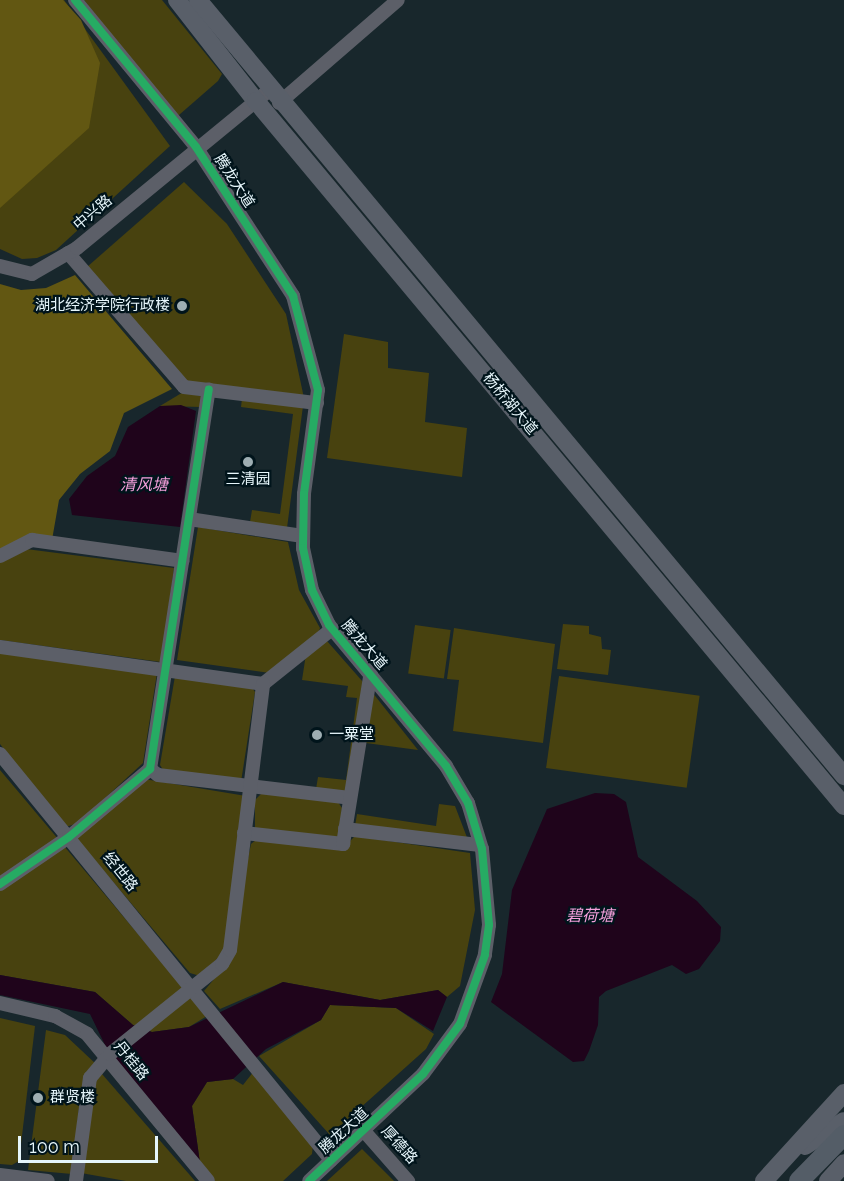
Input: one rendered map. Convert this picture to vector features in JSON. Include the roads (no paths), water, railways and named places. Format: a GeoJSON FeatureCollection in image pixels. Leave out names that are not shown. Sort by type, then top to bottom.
{"type":"FeatureCollection","features":[{"type":"Feature","properties":{"kind":"highway"},"geometry":{"type":"LineString","coordinates":[[798,1181],[844,1135]]}},
{"type":"Feature","properties":{"kind":"highway"},"geometry":{"type":"LineString","coordinates":[[812,1181],[844,1147]]}},
{"type":"Feature","properties":{"kind":"main road","name":"杨桥湖大道"},"geometry":{"type":"LineString","coordinates":[[193,3],[844,806]]}},
{"type":"Feature","properties":{"kind":"main road","name":"杨桥湖大道"},"geometry":{"type":"LineString","coordinates":[[268,98],[844,776]]}},
{"type":"Feature","properties":{"kind":"main road"},"geometry":{"type":"LineString","coordinates":[[764,1181],[844,1093]]}},
{"type":"Feature","properties":{"kind":"main road"},"geometry":{"type":"LineString","coordinates":[[778,1166],[844,1121]]}},
{"type":"Feature","properties":{"kind":"main road"},"geometry":{"type":"LineString","coordinates":[[798,1181],[844,1126]]}},
{"type":"Feature","properties":{"kind":"main road"},"geometry":{"type":"LineString","coordinates":[[828,1181],[844,1163]]}},
{"type":"Feature","properties":{"kind":"street","name":"腾龙大道"},"geometry":{"type":"LineString","coordinates":[[75,0],[196,147],[293,296],[316,403],[303,536],[312,590],[332,629],[446,766],[468,803],[480,845],[489,926],[475,990],[460,1024],[423,1074],[309,1181]]}},
{"type":"Feature","properties":{"kind":"street","name":"中兴路"},"geometry":{"type":"LineString","coordinates":[[0,266],[32,274],[68,253],[196,147],[268,98],[398,0]]}},
{"type":"Feature","properties":{"kind":"street"},"geometry":{"type":"LineString","coordinates":[[68,253],[184,387],[316,403]]}},
{"type":"Feature","properties":{"kind":"street"},"geometry":{"type":"LineString","coordinates":[[0,884],[69,837],[150,769],[209,390]]}},
{"type":"Feature","properties":{"kind":"street"},"geometry":{"type":"LineString","coordinates":[[189,519],[303,536]]}},
{"type":"Feature","properties":{"kind":"street"},"geometry":{"type":"LineString","coordinates":[[0,556],[32,540],[183,561]]}},
{"type":"Feature","properties":{"kind":"street"},"geometry":{"type":"LineString","coordinates":[[76,1181],[86,1091],[108,1056],[194,989],[230,950],[263,684],[332,629]]}},
{"type":"Feature","properties":{"kind":"street"},"geometry":{"type":"LineString","coordinates":[[0,647],[263,684]]}},
{"type":"Feature","properties":{"kind":"street"},"geometry":{"type":"LineString","coordinates":[[244,833],[343,844],[370,672]]}},
{"type":"Feature","properties":{"kind":"street","name":"经世路"},"geometry":{"type":"LineString","coordinates":[[0,754],[214,1013],[331,1160]]}},
{"type":"Feature","properties":{"kind":"street"},"geometry":{"type":"LineString","coordinates":[[150,769],[158,775],[350,798]]}},
{"type":"Feature","properties":{"kind":"street"},"geometry":{"type":"LineString","coordinates":[[345,829],[480,845]]}},
{"type":"Feature","properties":{"kind":"street","name":"丹桂路"},"geometry":{"type":"LineString","coordinates":[[0,1003],[55,1016],[87,1034],[108,1056],[208,1181]]}},
{"type":"Feature","properties":{"kind":"street","name":"厚德路"},"geometry":{"type":"LineString","coordinates":[[364,1131],[408,1181]]}},
{"type":"Feature","properties":{"kind":"street"},"geometry":{"type":"LineString","coordinates":[[0,1175],[48,1181]]}},
{"type":"Feature","properties":{"kind":"water","name":"清风塘"},"geometry":{"type":"Polygon","coordinates":[[[181,405],[196,411],[180,527],[72,515],[69,499],[87,476],[115,456],[128,427],[160,406],[181,405]]]}},
{"type":"Feature","properties":{"kind":"water","name":"碧荷塘"},"geometry":{"type":"Polygon","coordinates":[[[595,793],[614,794],[626,802],[638,857],[697,901],[721,927],[720,941],[699,969],[686,974],[672,965],[606,991],[599,997],[598,1025],[589,1051],[584,1061],[573,1062],[491,1002],[502,974],[512,890],[547,809],[595,793]]]}},
{"type":"Feature","properties":{"kind":"water"},"geometry":{"type":"Polygon","coordinates":[[[0,975],[95,992],[133,1025],[152,1032],[189,1027],[283,982],[380,1000],[438,990],[447,997],[433,1031],[396,1008],[330,1005],[321,1020],[266,1049],[233,1079],[207,1082],[192,1106],[200,1163],[107,1049],[90,1014],[0,995],[0,975]]]}},
{"type":"Feature","properties":{"kind":"place","name":"湖北经济学院行政楼"},"geometry":{"type":"Point","coordinates":[182,306]}},
{"type":"Feature","properties":{"kind":"place","name":"三清园"},"geometry":{"type":"Point","coordinates":[248,462]}},
{"type":"Feature","properties":{"kind":"place","name":"一粟堂"},"geometry":{"type":"Point","coordinates":[317,735]}},
{"type":"Feature","properties":{"kind":"place","name":"群贤楼"},"geometry":{"type":"Point","coordinates":[38,1098]}}]}
